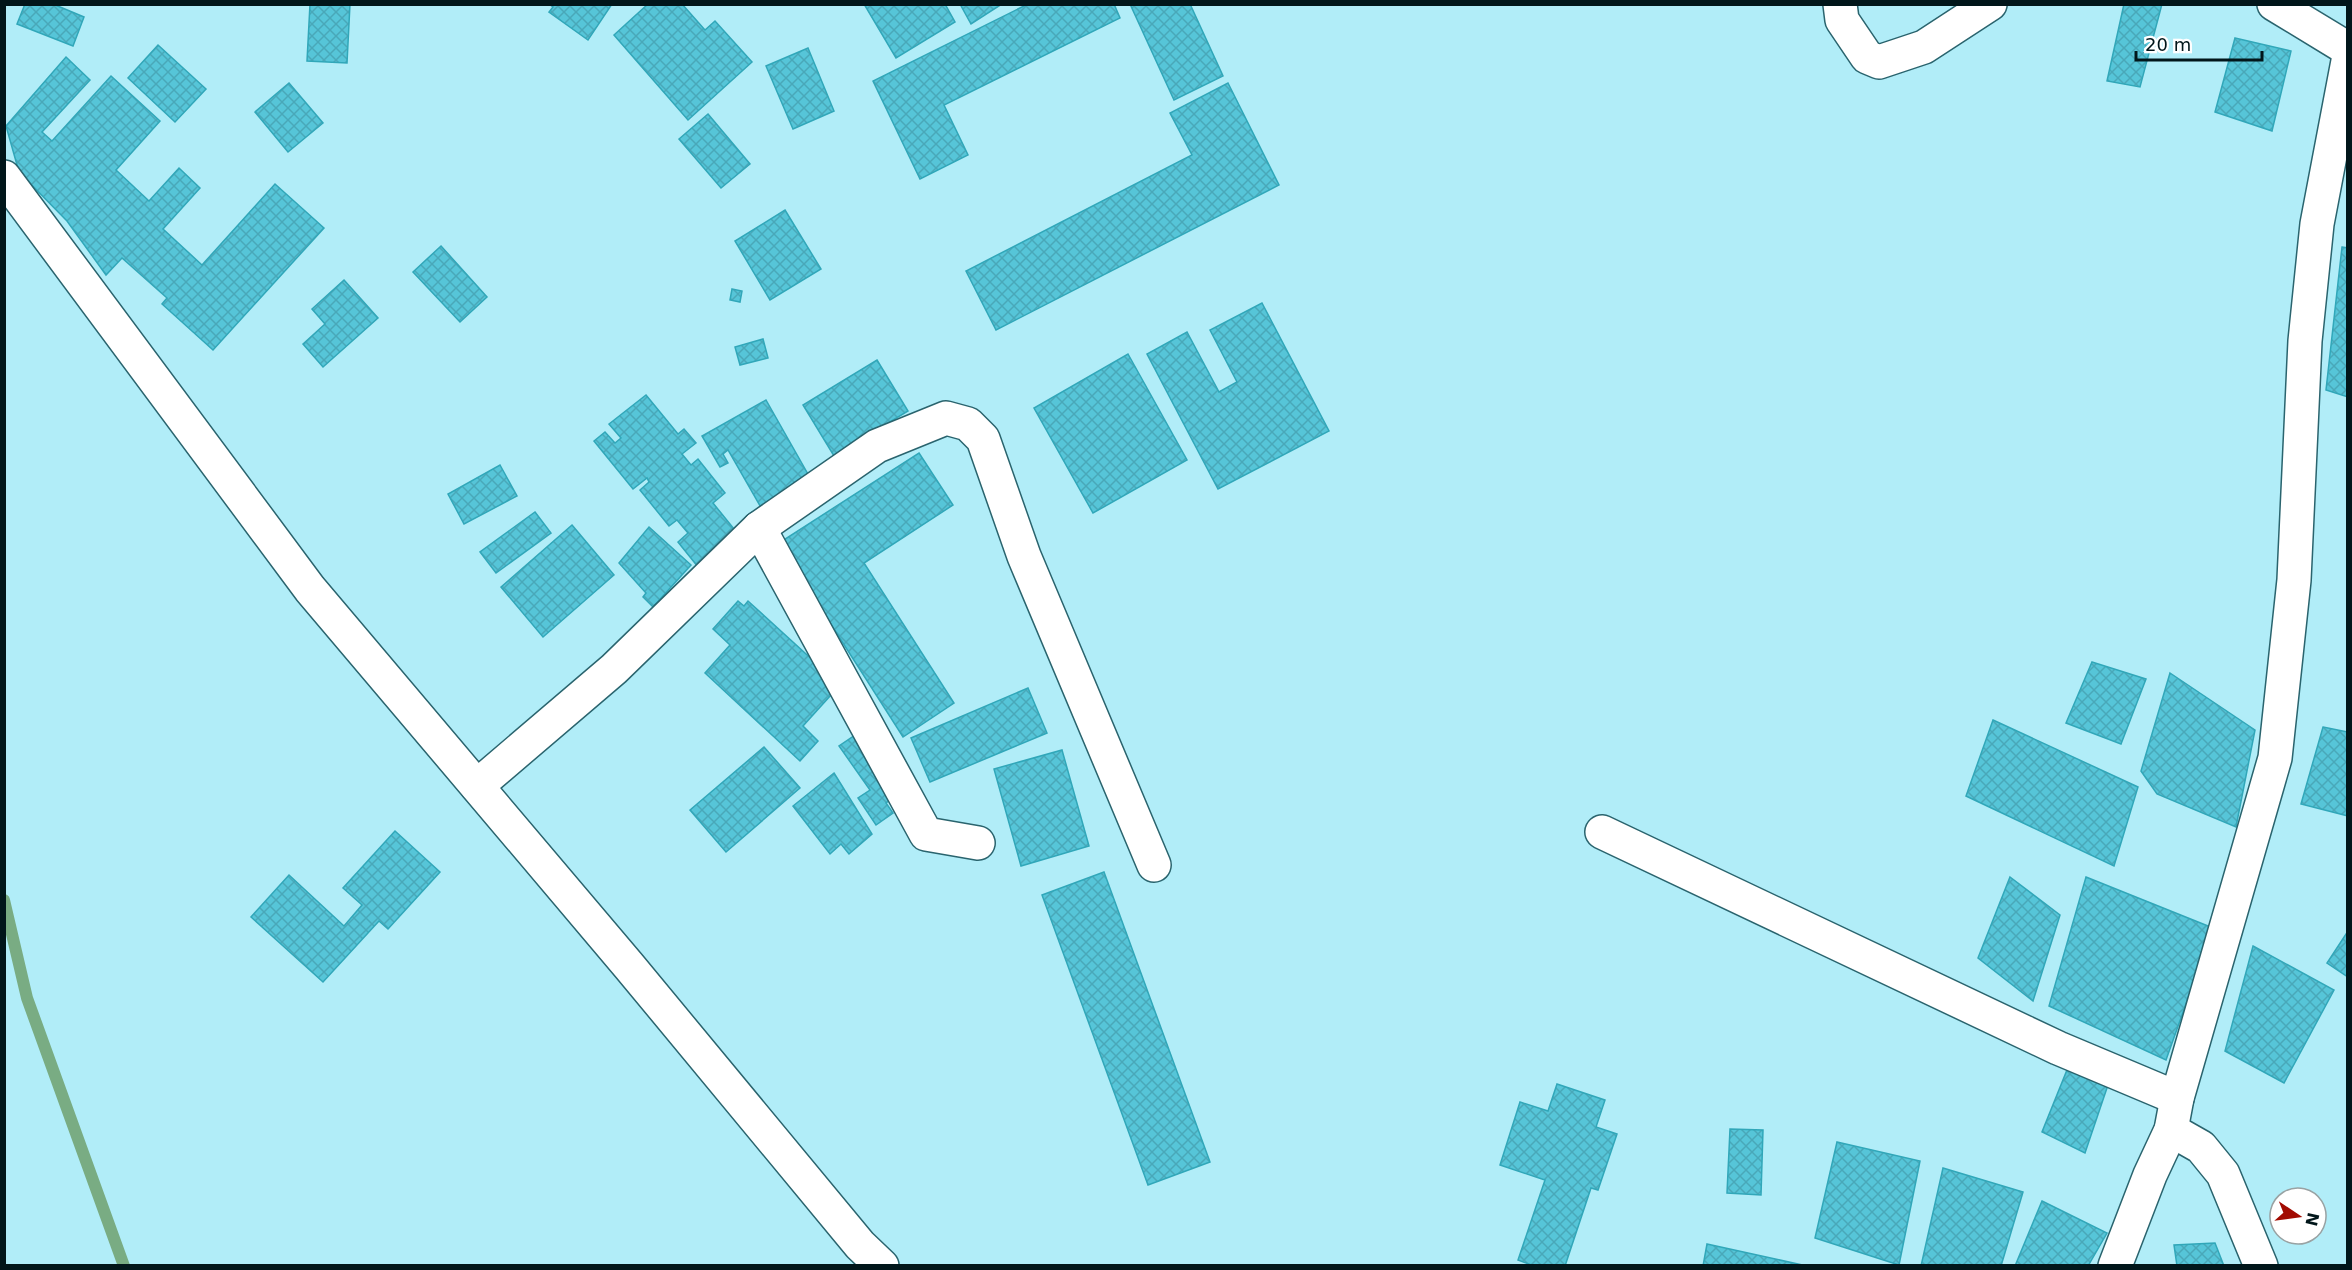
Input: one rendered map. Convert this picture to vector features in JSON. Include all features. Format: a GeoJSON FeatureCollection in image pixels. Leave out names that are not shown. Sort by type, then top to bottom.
{"type":"FeatureCollection","features":[{"type":"Feature","properties":{"kind":"street"},"geometry":{"type":"LineString","coordinates":[[1840,4],[1842,20],[1867,57],[1879,62],[1924,47],[1990,4]]}},
{"type":"Feature","properties":{"kind":"street"},"geometry":{"type":"LineString","coordinates":[[2274,4],[2348,48]]}},
{"type":"Feature","properties":{"kind":"street"},"geometry":{"type":"LineString","coordinates":[[2115,1266],[2150,1175],[2171,1130],[2177,1098],[2275,758],[2294,580],[2305,341],[2311,282],[2318,224],[2348,61]]}},
{"type":"Feature","properties":{"kind":"street"},"geometry":{"type":"LineString","coordinates":[[4,177],[310,589],[629,966],[860,1245],[882,1266]]}},
{"type":"Feature","properties":{"kind":"street"},"geometry":{"type":"LineString","coordinates":[[477,786],[615,669],[759,528],[877,446],[945,418],[968,424],[982,439],[1024,556],[1154,866]]}},
{"type":"Feature","properties":{"kind":"street"},"geometry":{"type":"LineString","coordinates":[[759,528],[926,834],[978,843]]}},
{"type":"Feature","properties":{"kind":"street"},"geometry":{"type":"LineString","coordinates":[[1602,832],[2048,1043],[2177,1098]]}},
{"type":"Feature","properties":{"kind":"street"},"geometry":{"type":"LineString","coordinates":[[2171,1130],[2201,1147],[2223,1174],[2261,1266]]}},
{"type":"Feature","properties":{"kind":"building"},"geometry":{"type":"Polygon","coordinates":[[[25,4],[53,4],[84,17],[73,46],[17,24],[25,4]]]}},
{"type":"Feature","properties":{"kind":"building"},"geometry":{"type":"Polygon","coordinates":[[[310,4],[350,4],[347,63],[307,61],[310,4]]]}},
{"type":"Feature","properties":{"kind":"building"},"geometry":{"type":"Polygon","coordinates":[[[549,4],[612,4],[588,40],[549,12],[553,7],[549,4]]]}},
{"type":"Feature","properties":{"kind":"building"},"geometry":{"type":"Polygon","coordinates":[[[648,4],[682,4],[705,30],[715,21],[752,62],[688,120],[614,35],[648,4]]]}},
{"type":"Feature","properties":{"kind":"building"},"geometry":{"type":"Polygon","coordinates":[[[864,4],[945,4],[955,22],[896,58],[864,4]]]}},
{"type":"Feature","properties":{"kind":"building"},"geometry":{"type":"Polygon","coordinates":[[[960,4],[1002,4],[971,24],[960,4]]]}},
{"type":"Feature","properties":{"kind":"building"},"geometry":{"type":"Polygon","coordinates":[[[1028,4],[1114,4],[1120,18],[944,105],[968,155],[920,179],[873,81],[1028,4]]]}},
{"type":"Feature","properties":{"kind":"building"},"geometry":{"type":"Polygon","coordinates":[[[1130,4],[1190,4],[1223,76],[1174,100],[1130,4]]]}},
{"type":"Feature","properties":{"kind":"building"},"geometry":{"type":"Polygon","coordinates":[[[2124,4],[2162,4],[2140,87],[2107,81],[2124,4]]]}},
{"type":"Feature","properties":{"kind":"building"},"geometry":{"type":"Polygon","coordinates":[[[2235,38],[2291,51],[2272,131],[2215,112],[2235,38]]]}},
{"type":"Feature","properties":{"kind":"building"},"geometry":{"type":"Polygon","coordinates":[[[158,45],[206,89],[175,122],[128,78],[158,45]]]}},
{"type":"Feature","properties":{"kind":"building"},"geometry":{"type":"Polygon","coordinates":[[[808,48],[834,111],[793,129],[766,66],[808,48]]]}},
{"type":"Feature","properties":{"kind":"building"},"geometry":{"type":"Polygon","coordinates":[[[66,57],[90,80],[42,132],[52,141],[111,76],[160,121],[116,170],[149,201],[179,168],[200,188],[163,229],[202,265],[275,184],[324,228],[213,350],[162,304],[167,298],[122,258],[106,275],[67,221],[19,172],[6,126],[66,57]]]}},
{"type":"Feature","properties":{"kind":"building"},"geometry":{"type":"Polygon","coordinates":[[[289,83],[323,123],[288,152],[255,112],[289,83]]]}},
{"type":"Feature","properties":{"kind":"building"},"geometry":{"type":"Polygon","coordinates":[[[1228,83],[1279,185],[996,330],[966,271],[1192,155],[1170,113],[1228,83]]]}},
{"type":"Feature","properties":{"kind":"building"},"geometry":{"type":"Polygon","coordinates":[[[708,114],[750,164],[721,188],[679,139],[708,114]]]}},
{"type":"Feature","properties":{"kind":"building"},"geometry":{"type":"Polygon","coordinates":[[[785,210],[821,269],[770,300],[735,241],[785,210]]]}},
{"type":"Feature","properties":{"kind":"building"},"geometry":{"type":"Polygon","coordinates":[[[441,246],[487,297],[460,322],[413,272],[441,246]]]}},
{"type":"Feature","properties":{"kind":"building"},"geometry":{"type":"Polygon","coordinates":[[[2342,247],[2348,248],[2348,397],[2326,390],[2342,247]]]}},
{"type":"Feature","properties":{"kind":"building"},"geometry":{"type":"Polygon","coordinates":[[[344,280],[378,318],[323,367],[303,344],[325,324],[312,309],[344,280]]]}},
{"type":"Feature","properties":{"kind":"building"},"geometry":{"type":"Polygon","coordinates":[[[732,289],[742,291],[740,302],[730,300],[732,289]]]}},
{"type":"Feature","properties":{"kind":"building"},"geometry":{"type":"Polygon","coordinates":[[[1262,303],[1329,431],[1218,489],[1147,354],[1187,332],[1219,392],[1237,382],[1210,330],[1262,303]]]}},
{"type":"Feature","properties":{"kind":"building"},"geometry":{"type":"Polygon","coordinates":[[[763,339],[768,358],[740,365],[735,347],[763,339]]]}},
{"type":"Feature","properties":{"kind":"building"},"geometry":{"type":"Polygon","coordinates":[[[1128,354],[1187,460],[1093,513],[1034,408],[1128,354]]]}},
{"type":"Feature","properties":{"kind":"building"},"geometry":{"type":"Polygon","coordinates":[[[877,360],[908,411],[834,456],[803,405],[877,360]]]}},
{"type":"Feature","properties":{"kind":"building"},"geometry":{"type":"Polygon","coordinates":[[[646,395],[678,434],[684,429],[696,443],[682,454],[691,465],[698,459],[725,493],[713,503],[738,534],[698,567],[678,542],[688,533],[677,520],[669,526],[640,490],[649,482],[647,478],[633,489],[594,441],[605,432],[615,443],[621,438],[609,424],[646,395]]]}},
{"type":"Feature","properties":{"kind":"building"},"geometry":{"type":"Polygon","coordinates":[[[766,400],[813,483],[763,511],[728,450],[723,454],[728,463],[720,467],[702,436],[766,400]]]}},
{"type":"Feature","properties":{"kind":"building"},"geometry":{"type":"Polygon","coordinates":[[[919,453],[953,505],[864,563],[954,703],[903,737],[779,543],[919,453]]]}},
{"type":"Feature","properties":{"kind":"building"},"geometry":{"type":"Polygon","coordinates":[[[500,465],[517,496],[464,524],[448,494],[500,465]]]}},
{"type":"Feature","properties":{"kind":"building"},"geometry":{"type":"Polygon","coordinates":[[[535,512],[551,533],[496,573],[480,552],[535,512]]]}},
{"type":"Feature","properties":{"kind":"building"},"geometry":{"type":"Polygon","coordinates":[[[572,525],[614,575],[543,637],[501,587],[572,525]]]}},
{"type":"Feature","properties":{"kind":"building"},"geometry":{"type":"Polygon","coordinates":[[[649,527],[691,565],[653,607],[643,597],[646,593],[619,563],[649,527]]]}},
{"type":"Feature","properties":{"kind":"building"},"geometry":{"type":"Polygon","coordinates":[[[738,601],[744,606],[748,601],[840,685],[803,726],[818,741],[800,761],[705,673],[730,645],[713,629],[738,601]]]}},
{"type":"Feature","properties":{"kind":"building"},"geometry":{"type":"Polygon","coordinates":[[[2092,662],[2146,679],[2121,744],[2066,723],[2092,662]]]}},
{"type":"Feature","properties":{"kind":"building"},"geometry":{"type":"Polygon","coordinates":[[[2170,673],[2255,730],[2236,827],[2157,794],[2141,771],[2170,673]]]}},
{"type":"Feature","properties":{"kind":"building"},"geometry":{"type":"Polygon","coordinates":[[[1028,688],[1047,733],[930,782],[911,738],[1028,688]]]}},
{"type":"Feature","properties":{"kind":"building"},"geometry":{"type":"Polygon","coordinates":[[[1993,720],[2138,787],[2114,866],[1966,796],[1993,720]]]}},
{"type":"Feature","properties":{"kind":"building"},"geometry":{"type":"Polygon","coordinates":[[[870,725],[911,785],[886,803],[893,813],[876,825],[858,798],[870,790],[839,746],[870,725]]]}},
{"type":"Feature","properties":{"kind":"building"},"geometry":{"type":"Polygon","coordinates":[[[2323,727],[2348,732],[2348,816],[2301,804],[2323,727]]]}},
{"type":"Feature","properties":{"kind":"building"},"geometry":{"type":"Polygon","coordinates":[[[764,747],[800,788],[726,852],[690,810],[764,747]]]}},
{"type":"Feature","properties":{"kind":"building"},"geometry":{"type":"Polygon","coordinates":[[[1062,750],[1089,846],[1021,866],[994,769],[1062,750]]]}},
{"type":"Feature","properties":{"kind":"building"},"geometry":{"type":"Polygon","coordinates":[[[834,773],[872,834],[849,854],[841,844],[830,854],[793,806],[834,773]]]}},
{"type":"Feature","properties":{"kind":"building"},"geometry":{"type":"Polygon","coordinates":[[[395,831],[440,872],[388,929],[379,921],[323,982],[251,917],[289,875],[344,926],[362,905],[343,888],[395,831]]]}},
{"type":"Feature","properties":{"kind":"building"},"geometry":{"type":"Polygon","coordinates":[[[1104,872],[1210,1162],[1148,1185],[1042,895],[1104,872]]]}},
{"type":"Feature","properties":{"kind":"building"},"geometry":{"type":"Polygon","coordinates":[[[2010,877],[2060,915],[2033,1001],[1978,958],[2010,877]]]}},
{"type":"Feature","properties":{"kind":"building"},"geometry":{"type":"Polygon","coordinates":[[[2086,877],[2213,928],[2166,1060],[2049,1006],[2086,877]]]}},
{"type":"Feature","properties":{"kind":"building"},"geometry":{"type":"Polygon","coordinates":[[[2348,931],[2348,977],[2327,963],[2348,931]]]}},
{"type":"Feature","properties":{"kind":"building"},"geometry":{"type":"Polygon","coordinates":[[[2253,946],[2334,990],[2284,1083],[2225,1051],[2253,946]]]}},
{"type":"Feature","properties":{"kind":"building"},"geometry":{"type":"Polygon","coordinates":[[[2067,1070],[2109,1082],[2085,1153],[2042,1132],[2067,1070]]]}},
{"type":"Feature","properties":{"kind":"building"},"geometry":{"type":"Polygon","coordinates":[[[1557,1084],[1605,1100],[1596,1127],[1617,1134],[1598,1190],[1591,1188],[1565,1266],[1534,1266],[1518,1260],[1545,1180],[1500,1165],[1520,1102],[1548,1111],[1557,1084]]]}},
{"type":"Feature","properties":{"kind":"building"},"geometry":{"type":"Polygon","coordinates":[[[1730,1129],[1763,1130],[1761,1195],[1727,1193],[1730,1129]]]}},
{"type":"Feature","properties":{"kind":"building"},"geometry":{"type":"Polygon","coordinates":[[[1837,1142],[1920,1161],[1899,1265],[1815,1238],[1837,1142]]]}},
{"type":"Feature","properties":{"kind":"building"},"geometry":{"type":"Polygon","coordinates":[[[1943,1168],[2023,1192],[2001,1266],[1921,1266],[1943,1168]]]}},
{"type":"Feature","properties":{"kind":"building"},"geometry":{"type":"Polygon","coordinates":[[[2042,1201],[2107,1233],[2088,1266],[2015,1266],[2042,1201]]]}},
{"type":"Feature","properties":{"kind":"building"},"geometry":{"type":"Polygon","coordinates":[[[2215,1243],[2224,1266],[2177,1266],[2174,1245],[2215,1243]]]}},
{"type":"Feature","properties":{"kind":"building"},"geometry":{"type":"Polygon","coordinates":[[[1707,1244],[1807,1266],[1703,1266],[1707,1244]]]}},
{"type":"Feature","properties":{"kind":"waterway"},"geometry":{"type":"LineString","coordinates":[[4,900],[27,998],[124,1266]]}}]}
